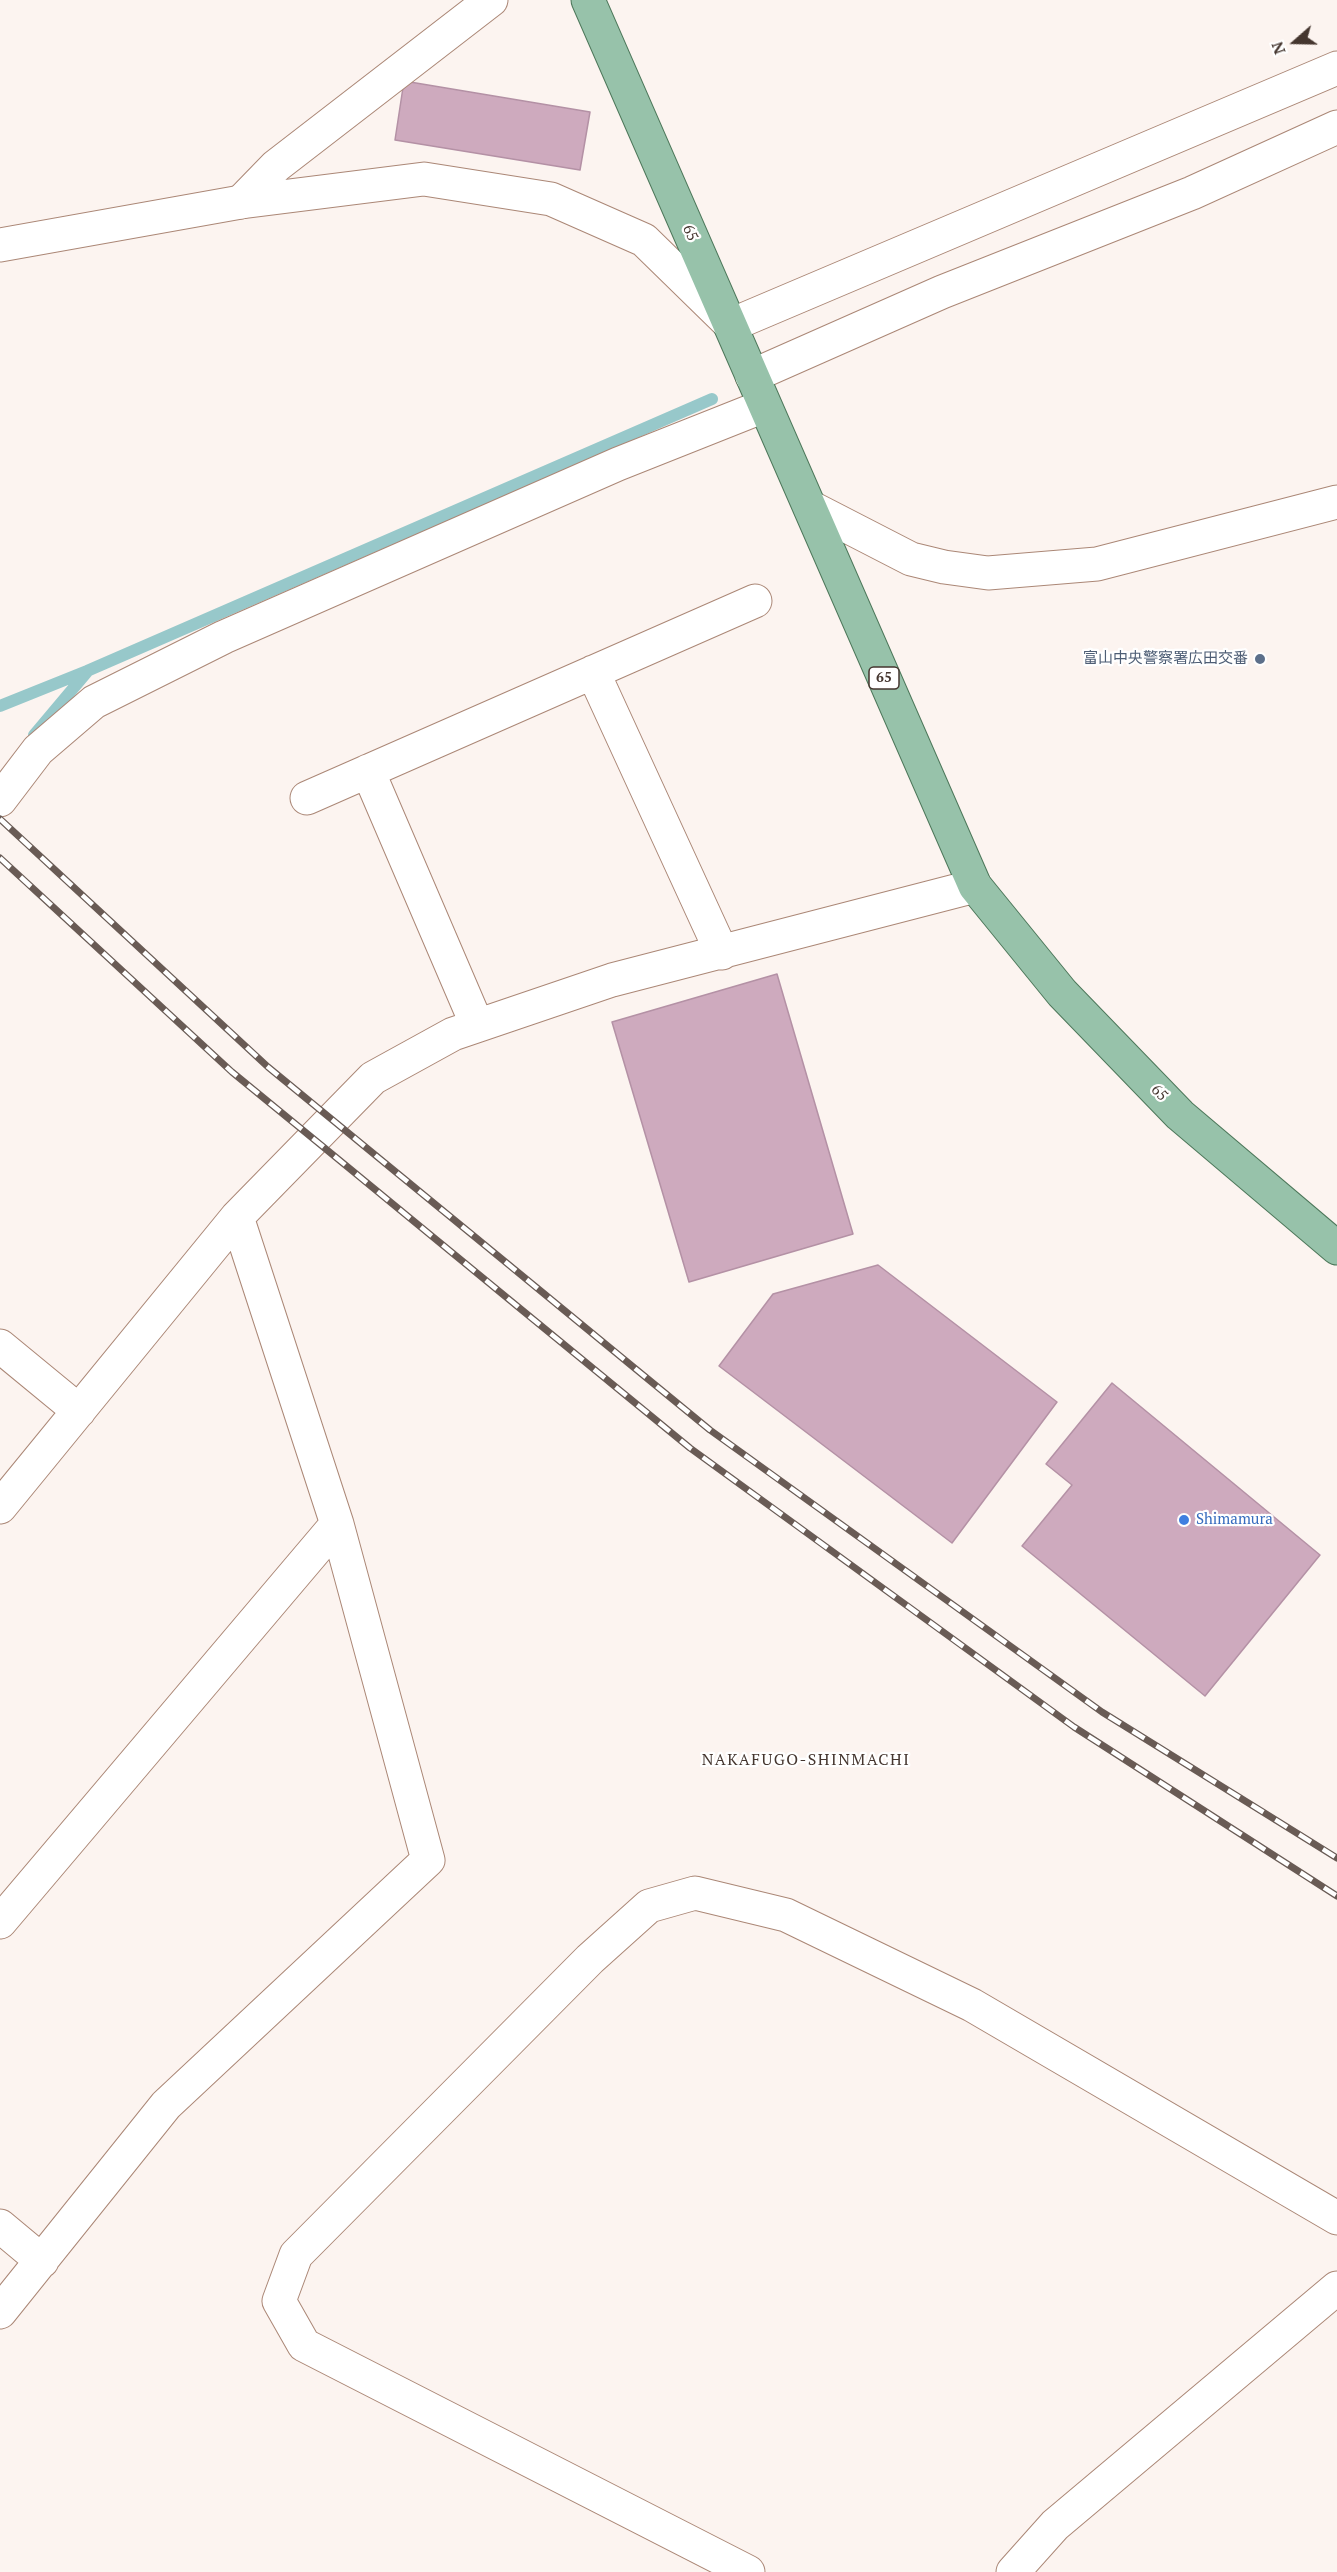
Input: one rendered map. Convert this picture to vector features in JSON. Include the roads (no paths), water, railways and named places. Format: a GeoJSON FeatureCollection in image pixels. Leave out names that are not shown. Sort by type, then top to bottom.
{"type":"FeatureCollection","features":[{"type":"Feature","properties":{"kind":"main road","name":"65"},"geometry":{"type":"LineString","coordinates":[[588,0],[975,886],[1062,993],[1180,1115],[1337,1248]]}},
{"type":"Feature","properties":{"kind":"street"},"geometry":{"type":"LineString","coordinates":[[241,202],[276,166],[491,0]]}},
{"type":"Feature","properties":{"kind":"street"},"geometry":{"type":"LineString","coordinates":[[0,245],[241,202],[424,179],[551,200],[644,240],[731,326],[1337,68]]}},
{"type":"Feature","properties":{"kind":"street"},"geometry":{"type":"LineString","coordinates":[[0,800],[38,750],[94,702],[224,637],[618,464],[942,292],[1192,193],[1337,127]]}},
{"type":"Feature","properties":{"kind":"street"},"geometry":{"type":"LineString","coordinates":[[810,507],[911,559],[944,567],[988,573],[1097,564],[1337,502]]}},
{"type":"Feature","properties":{"kind":"street"},"geometry":{"type":"LineString","coordinates":[[307,798],[755,601]]}},
{"type":"Feature","properties":{"kind":"street"},"geometry":{"type":"LineString","coordinates":[[593,672],[722,953]]}},
{"type":"Feature","properties":{"kind":"street"},"geometry":{"type":"LineString","coordinates":[[368,771],[477,1025]]}},
{"type":"Feature","properties":{"kind":"street"},"geometry":{"type":"LineString","coordinates":[[0,1507],[237,1217],[373,1078],[453,1034],[612,980],[975,886]]}},
{"type":"Feature","properties":{"kind":"street"},"geometry":{"type":"LineString","coordinates":[[0,2312],[166,2105],[428,1860],[337,1524],[237,1217]]}},
{"type":"Feature","properties":{"kind":"street"},"geometry":{"type":"LineString","coordinates":[[0,1346],[79,1411]]}},
{"type":"Feature","properties":{"kind":"street"},"geometry":{"type":"LineString","coordinates":[[0,1922],[337,1524]]}},
{"type":"Feature","properties":{"kind":"street"},"geometry":{"type":"LineString","coordinates":[[748,2572],[304,2345],[279,2301],[296,2255],[590,1959],[649,1906],[695,1893],[786,1915],[972,2005],[1337,2218]]}},
{"type":"Feature","properties":{"kind":"street"},"geometry":{"type":"LineString","coordinates":[[0,2226],[42,2261]]}},
{"type":"Feature","properties":{"kind":"street"},"geometry":{"type":"LineString","coordinates":[[1013,2572],[1055,2525],[1337,2288]]}},
{"type":"Feature","properties":{"kind":"waterway"},"geometry":{"type":"LineString","coordinates":[[0,706],[87,671],[712,399]]}},
{"type":"Feature","properties":{"kind":"waterway"},"geometry":{"type":"LineString","coordinates":[[34,735],[87,672]]}},
{"type":"Feature","properties":{"kind":"railway"},"geometry":{"type":"LineString","coordinates":[[0,819],[268,1067],[710,1430],[1102,1712],[1337,1858]]}},
{"type":"Feature","properties":{"kind":"railway"},"geometry":{"type":"LineString","coordinates":[[0,858],[232,1072],[690,1448],[1074,1727],[1337,1896]]}},
{"type":"Feature","properties":{"kind":"place","name":"富山中央警察署広田交番"},"geometry":{"type":"Point","coordinates":[1260,659]}},
{"type":"Feature","properties":{"kind":"place","name":"Shimamura"},"geometry":{"type":"Point","coordinates":[1184,1520]}},
{"type":"Feature","properties":{"kind":"district","name":"NAKAFUGO-SHINMACHI"},"geometry":{"type":"Point","coordinates":[806,1760]}}]}
